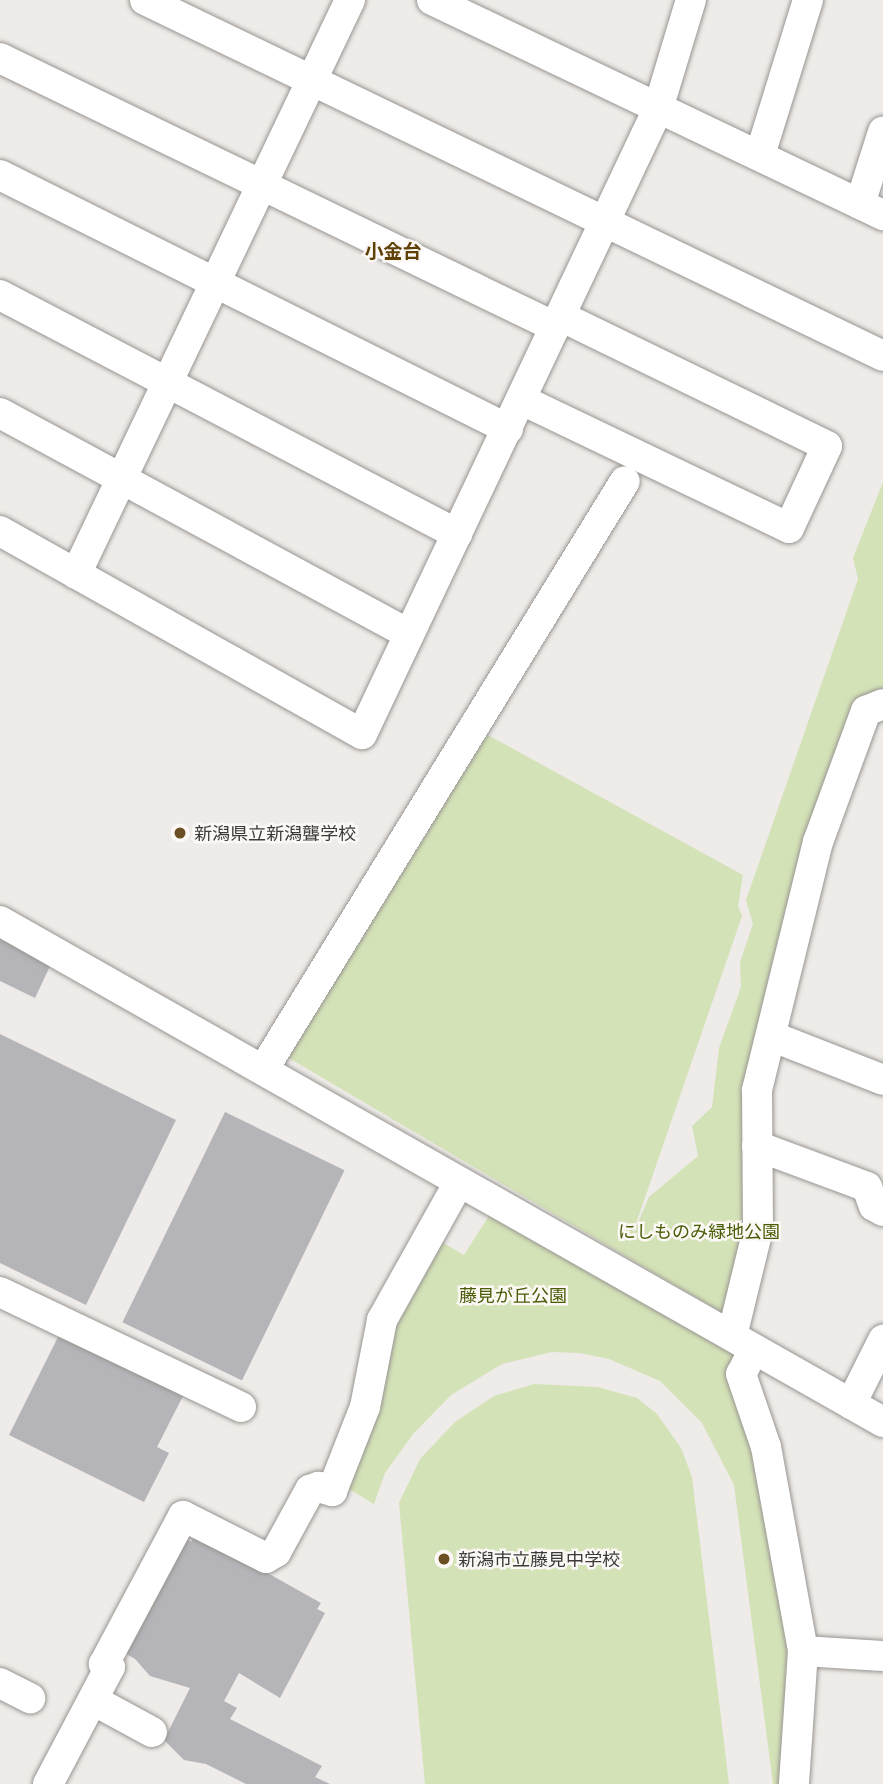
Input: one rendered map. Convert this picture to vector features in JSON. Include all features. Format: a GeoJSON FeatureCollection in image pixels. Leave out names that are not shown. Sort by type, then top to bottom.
{"type":"FeatureCollection","features":[{"type":"Feature","properties":{"kind":"street"},"geometry":{"type":"LineString","coordinates":[[145,0],[883,356]]}},
{"type":"Feature","properties":{"kind":"street"},"geometry":{"type":"LineString","coordinates":[[76,573],[165,382],[350,0]]}},
{"type":"Feature","properties":{"kind":"street"},"geometry":{"type":"LineString","coordinates":[[432,0],[871,209],[883,132]]}},
{"type":"Feature","properties":{"kind":"street"},"geometry":{"type":"LineString","coordinates":[[0,531],[362,734],[607,222],[658,109],[691,0]]}},
{"type":"Feature","properties":{"kind":"street"},"geometry":{"type":"LineString","coordinates":[[760,155],[808,0]]}},
{"type":"Feature","properties":{"kind":"street"},"geometry":{"type":"LineString","coordinates":[[0,58],[260,185],[827,446],[789,528],[522,400]]}},
{"type":"Feature","properties":{"kind":"street"},"geometry":{"type":"LineString","coordinates":[[0,175],[508,429]]}},
{"type":"Feature","properties":{"kind":"street"},"geometry":{"type":"LineString","coordinates":[[0,295],[457,534]]}},
{"type":"Feature","properties":{"kind":"street"},"geometry":{"type":"LineString","coordinates":[[0,413],[409,634]]}},
{"type":"Feature","properties":{"kind":"street"},"geometry":{"type":"LineString","coordinates":[[263,1070],[625,481]]}},
{"type":"Feature","properties":{"kind":"street"},"geometry":{"type":"LineString","coordinates":[[794,1784],[803,1651],[766,1447],[741,1374],[758,1230],[757,1090],[818,842],[866,711],[883,704]]}},
{"type":"Feature","properties":{"kind":"street"},"geometry":{"type":"LineString","coordinates":[[0,922],[883,1422]]}},
{"type":"Feature","properties":{"kind":"street"},"geometry":{"type":"LineString","coordinates":[[771,1036],[883,1080]]}},
{"type":"Feature","properties":{"kind":"street"},"geometry":{"type":"LineString","coordinates":[[757,1146],[867,1187],[874,1206],[883,1211]]}},
{"type":"Feature","properties":{"kind":"street"},"geometry":{"type":"LineString","coordinates":[[48,1784],[110,1667],[104,1664],[183,1516],[266,1558],[276,1552],[310,1490],[318,1487],[332,1491],[365,1407],[382,1320],[459,1182]]}},
{"type":"Feature","properties":{"kind":"street"},"geometry":{"type":"LineString","coordinates":[[0,1292],[241,1407]]}},
{"type":"Feature","properties":{"kind":"street"},"geometry":{"type":"LineString","coordinates":[[851,1404],[883,1340]]}},
{"type":"Feature","properties":{"kind":"street"},"geometry":{"type":"LineString","coordinates":[[803,1651],[883,1656]]}},
{"type":"Feature","properties":{"kind":"street"},"geometry":{"type":"LineString","coordinates":[[0,1683],[30,1698]]}},
{"type":"Feature","properties":{"kind":"street"},"geometry":{"type":"LineString","coordinates":[[93,1700],[152,1732]]}},
{"type":"Feature","properties":{"kind":"green space","name":"にしものみ緑地公園"},"geometry":{"type":"Polygon","coordinates":[[[883,482],[883,700],[866,711],[789,971],[741,1297],[722,1313],[287,1057],[486,734],[743,875],[738,906],[742,916],[630,1241],[649,1197],[698,1156],[692,1126],[712,1107],[719,1048],[741,987],[740,962],[753,924],[746,900],[858,579],[853,558],[883,482]]]}},
{"type":"Feature","properties":{"kind":"green space","name":"藤見が丘公園"},"geometry":{"type":"Polygon","coordinates":[[[492,1211],[741,1358],[792,1627],[787,1784],[773,1784],[734,1485],[702,1423],[660,1381],[609,1359],[579,1353],[552,1352],[502,1364],[451,1395],[413,1434],[385,1473],[374,1504],[347,1488],[395,1321],[438,1240],[464,1255],[492,1211]]]}},
{"type":"Feature","properties":{"kind":"green space"},"geometry":{"type":"Polygon","coordinates":[[[534,1384],[598,1387],[637,1398],[657,1414],[681,1448],[692,1477],[729,1784],[425,1784],[399,1503],[420,1459],[455,1422],[494,1396],[534,1384]]]}},
{"type":"Feature","properties":{"kind":"building"},"geometry":{"type":"Polygon","coordinates":[[[0,939],[51,964],[35,998],[0,981],[0,939]]]}},
{"type":"Feature","properties":{"kind":"building"},"geometry":{"type":"Polygon","coordinates":[[[0,1034],[176,1120],[86,1305],[0,1263],[0,1034]]]}},
{"type":"Feature","properties":{"kind":"building"},"geometry":{"type":"Polygon","coordinates":[[[225,1112],[345,1170],[242,1381],[122,1322],[225,1112]]]}},
{"type":"Feature","properties":{"kind":"building"},"geometry":{"type":"Polygon","coordinates":[[[59,1335],[183,1396],[157,1447],[169,1453],[144,1502],[9,1435],[59,1335]]]}},
{"type":"Feature","properties":{"kind":"building"},"geometry":{"type":"Polygon","coordinates":[[[196,1533],[321,1603],[317,1609],[325,1613],[280,1698],[239,1673],[224,1701],[237,1708],[230,1719],[322,1766],[315,1777],[330,1784],[246,1784],[206,1764],[184,1760],[164,1740],[190,1688],[150,1676],[135,1659],[118,1649],[180,1535],[191,1542],[196,1533]]]}},
{"type":"Feature","properties":{"kind":"place","name":"新潟県立新潟聾学校"},"geometry":{"type":"Point","coordinates":[180,833]}},
{"type":"Feature","properties":{"kind":"place","name":"新潟市立藤見中学校"},"geometry":{"type":"Point","coordinates":[444,1559]}},
{"type":"Feature","properties":{"kind":"district","name":"小金台"},"geometry":{"type":"Point","coordinates":[393,252]}}]}
